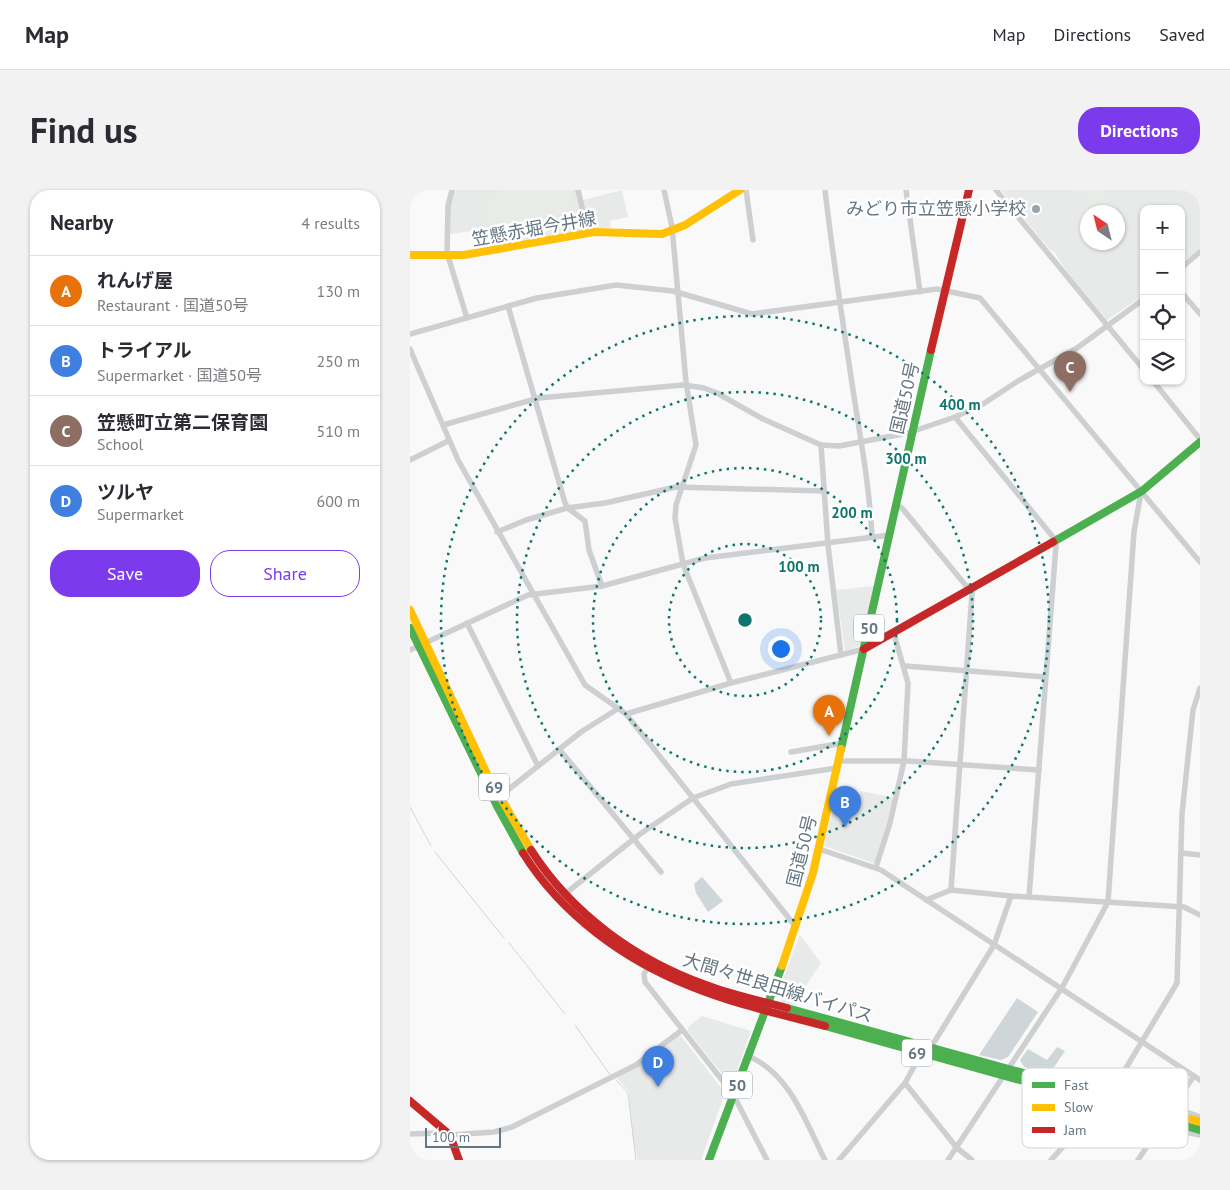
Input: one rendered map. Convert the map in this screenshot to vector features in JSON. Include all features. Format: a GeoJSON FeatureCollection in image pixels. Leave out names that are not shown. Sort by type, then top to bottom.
{"type":"FeatureCollection","features":[{"type":"Feature","properties":{"kind":"main road","name":"笠懸赤堀今井線"},"geometry":{"type":"LineString","coordinates":[[410,255],[448,256],[472,254],[588,232],[650,234],[672,231],[740,190]]}},
{"type":"Feature","properties":{"kind":"main road","name":"50"},"geometry":{"type":"LineString","coordinates":[[954,246],[963,190]]}},
{"type":"Feature","properties":{"kind":"main road","name":"50"},"geometry":{"type":"LineString","coordinates":[[954,246],[969,190]]}},
{"type":"Feature","properties":{"kind":"main road","name":"国道50号"},"geometry":{"type":"LineString","coordinates":[[709,1160],[796,927],[820,849],[954,246]]}},
{"type":"Feature","properties":{"kind":"main road"},"geometry":{"type":"LineString","coordinates":[[864,649],[894,634],[1142,491],[1200,441]]}},
{"type":"Feature","properties":{"kind":"main road","name":"大間々世良田線バイパス"},"geometry":{"type":"LineString","coordinates":[[410,610],[422,644],[494,800],[534,868],[550,889],[590,928],[618,950],[648,967],[695,989],[930,1048],[1022,1079]]}},
{"type":"Feature","properties":{"kind":"main road","name":"大間々世良田線バイパス"},"geometry":{"type":"LineString","coordinates":[[410,628],[422,644],[499,797],[531,850],[565,894],[594,921],[652,962],[708,986],[766,1007],[921,1054],[1022,1075]]}},
{"type":"Feature","properties":{"kind":"main road"},"geometry":{"type":"LineString","coordinates":[[410,1102],[447,1133],[459,1160]]}},
{"type":"Feature","properties":{"kind":"street"},"geometry":{"type":"LineString","coordinates":[[452,190],[448,206],[448,256],[467,318]]}},
{"type":"Feature","properties":{"kind":"street"},"geometry":{"type":"LineString","coordinates":[[578,190],[588,232]]}},
{"type":"Feature","properties":{"kind":"street"},"geometry":{"type":"LineString","coordinates":[[664,190],[672,231],[686,385],[696,445],[675,514],[683,564],[731,683]]}},
{"type":"Feature","properties":{"kind":"street"},"geometry":{"type":"LineString","coordinates":[[746,190],[753,240]]}},
{"type":"Feature","properties":{"kind":"street"},"geometry":{"type":"LineString","coordinates":[[825,190],[850,372],[863,442],[870,498],[872,536]]}},
{"type":"Feature","properties":{"kind":"street"},"geometry":{"type":"LineString","coordinates":[[906,190],[920,292]]}},
{"type":"Feature","properties":{"kind":"street"},"geometry":{"type":"LineString","coordinates":[[996,190],[1140,365]]}},
{"type":"Feature","properties":{"kind":"street"},"geometry":{"type":"LineString","coordinates":[[1185,265],[1200,252]]}},
{"type":"Feature","properties":{"kind":"street"},"geometry":{"type":"LineString","coordinates":[[410,334],[537,298],[616,286],[677,292],[748,313],[944,290],[983,300],[1200,562]]}},
{"type":"Feature","properties":{"kind":"street"},"geometry":{"type":"LineString","coordinates":[[1184,295],[1200,314]]}},
{"type":"Feature","properties":{"kind":"street"},"geometry":{"type":"LineString","coordinates":[[443,425],[535,399],[686,385],[718,393],[763,419],[821,445],[839,446],[863,442],[913,432],[955,417],[983,404],[1076,348],[1140,302]]}},
{"type":"Feature","properties":{"kind":"street"},"geometry":{"type":"LineString","coordinates":[[508,306],[567,508],[583,518],[587,524],[588,550],[602,586]]}},
{"type":"Feature","properties":{"kind":"street"},"geometry":{"type":"LineString","coordinates":[[410,349],[448,441],[497,532],[586,685],[626,714],[796,927]]}},
{"type":"Feature","properties":{"kind":"street"},"geometry":{"type":"LineString","coordinates":[[1156,385],[1200,441]]}},
{"type":"Feature","properties":{"kind":"street"},"geometry":{"type":"LineString","coordinates":[[955,417],[1055,541],[1029,897]]}},
{"type":"Feature","properties":{"kind":"street"},"geometry":{"type":"LineString","coordinates":[[410,460],[448,441]]}},
{"type":"Feature","properties":{"kind":"street"},"geometry":{"type":"LineString","coordinates":[[821,445],[823,491],[841,655]]}},
{"type":"Feature","properties":{"kind":"street"},"geometry":{"type":"LineString","coordinates":[[497,532],[526,520],[567,508],[605,503],[682,487],[823,491]]}},
{"type":"Feature","properties":{"kind":"street"},"geometry":{"type":"LineString","coordinates":[[948,1160],[1061,989],[1108,902],[1134,532],[1139,497],[1142,491]]}},
{"type":"Feature","properties":{"kind":"street"},"geometry":{"type":"LineString","coordinates":[[896,505],[902,508],[970,590],[972,595],[951,890]]}},
{"type":"Feature","properties":{"kind":"street"},"geometry":{"type":"LineString","coordinates":[[410,650],[533,594],[602,586],[710,557],[890,535]]}},
{"type":"Feature","properties":{"kind":"street"},"geometry":{"type":"LineString","coordinates":[[467,623],[538,766]]}},
{"type":"Feature","properties":{"kind":"street"},"geometry":{"type":"LineString","coordinates":[[876,867],[890,824],[904,761],[909,694],[905,666],[894,634]]}},
{"type":"Feature","properties":{"kind":"street"},"geometry":{"type":"LineString","coordinates":[[626,714],[731,683],[864,649]]}},
{"type":"Feature","properties":{"kind":"street"},"geometry":{"type":"LineString","coordinates":[[905,666],[1046,677]]}},
{"type":"Feature","properties":{"kind":"street"},"geometry":{"type":"LineString","coordinates":[[1126,1068],[1177,983],[1182,814],[1193,710],[1200,688]]}},
{"type":"Feature","properties":{"kind":"street"},"geometry":{"type":"LineString","coordinates":[[499,797],[559,749],[619,708]]}},
{"type":"Feature","properties":{"kind":"street"},"geometry":{"type":"LineString","coordinates":[[791,752],[843,743]]}},
{"type":"Feature","properties":{"kind":"street"},"geometry":{"type":"LineString","coordinates":[[559,749],[661,872]]}},
{"type":"Feature","properties":{"kind":"street"},"geometry":{"type":"LineString","coordinates":[[565,894],[634,840],[693,798],[731,784],[838,765],[904,761],[1039,770]]}},
{"type":"Feature","properties":{"kind":"street"},"geometry":{"type":"LineString","coordinates":[[820,849],[876,867],[1182,1068]]}},
{"type":"Feature","properties":{"kind":"street"},"geometry":{"type":"LineString","coordinates":[[1181,853],[1200,855]]}},
{"type":"Feature","properties":{"kind":"street"},"geometry":{"type":"LineString","coordinates":[[926,900],[951,890],[1011,896],[1180,907],[1188,908],[1200,914]]}},
{"type":"Feature","properties":{"kind":"street"},"geometry":{"type":"LineString","coordinates":[[930,1048],[994,945],[1011,896]]}},
{"type":"Feature","properties":{"kind":"street"},"geometry":{"type":"LineString","coordinates":[[648,967],[644,974],[645,982],[733,1094],[767,1160]]}},
{"type":"Feature","properties":{"kind":"street"},"geometry":{"type":"LineString","coordinates":[[410,1134],[494,1132],[512,1127],[636,1065],[682,1030]]}},
{"type":"Feature","properties":{"kind":"street"},"geometry":{"type":"LineString","coordinates":[[839,1160],[905,1083],[921,1054]]}},
{"type":"Feature","properties":{"kind":"street"},"geometry":{"type":"LineString","coordinates":[[748,1056],[778,1078],[788,1089],[824,1160]]}},
{"type":"Feature","properties":{"kind":"street"},"geometry":{"type":"LineString","coordinates":[[1188,1072],[1200,1080]]}},
{"type":"Feature","properties":{"kind":"street"},"geometry":{"type":"LineString","coordinates":[[1188,1085],[1194,1076]]}},
{"type":"Feature","properties":{"kind":"street"},"geometry":{"type":"LineString","coordinates":[[905,1083],[957,1148],[972,1160]]}},
{"type":"Feature","properties":{"kind":"street"},"geometry":{"type":"LineString","coordinates":[[1051,1160],[1062,1148]]}},
{"type":"Feature","properties":{"kind":"street"},"geometry":{"type":"LineString","coordinates":[[1138,1160],[1146,1148]]}},
{"type":"Feature","properties":{"kind":"shaded area"},"geometry":{"type":"Polygon","coordinates":[[[455,190],[576,190],[585,229],[490,247],[487,229],[450,234],[450,206],[455,190]]]}},
{"type":"Feature","properties":{"kind":"shaded area"},"geometry":{"type":"Polygon","coordinates":[[[503,190],[571,190],[579,224],[575,229],[497,244],[492,223],[485,223],[480,202],[503,190]]]}},
{"type":"Feature","properties":{"kind":"shaded area"},"geometry":{"type":"Polygon","coordinates":[[[622,190],[628,217],[610,221],[611,228],[591,229],[583,200],[622,190]]]}},
{"type":"Feature","properties":{"kind":"shaded area"},"geometry":{"type":"Polygon","coordinates":[[[1001,190],[1200,190],[1200,249],[1185,260],[1185,205],[1140,205],[1140,298],[1107,320],[1068,273],[1054,252],[1049,249],[1001,190]]]}},
{"type":"Feature","properties":{"kind":"shaded area"},"geometry":{"type":"Polygon","coordinates":[[[1075,190],[1101,190],[1106,195],[1094,204],[1088,203],[1075,190]]]}},
{"type":"Feature","properties":{"kind":"shaded area"},"geometry":{"type":"Polygon","coordinates":[[[874,586],[860,646],[845,651],[836,590],[874,586]]]}},
{"type":"Feature","properties":{"kind":"shaded area"},"geometry":{"type":"Polygon","coordinates":[[[861,791],[894,798],[876,862],[873,863],[824,846],[835,800],[845,802],[848,792],[860,794],[861,791]]]}},
{"type":"Feature","properties":{"kind":"shaded area"},"geometry":{"type":"Polygon","coordinates":[[[702,877],[723,901],[708,912],[696,893],[694,884],[702,877]]]}},
{"type":"Feature","properties":{"kind":"shaded area"},"geometry":{"type":"Polygon","coordinates":[[[800,935],[821,963],[793,1005],[783,1003],[777,994],[800,935]]]}},
{"type":"Feature","properties":{"kind":"shaded area"},"geometry":{"type":"Polygon","coordinates":[[[1017,998],[1038,1012],[1008,1057],[1001,1060],[979,1055],[1017,998]]]}},
{"type":"Feature","properties":{"kind":"shaded area"},"geometry":{"type":"Polygon","coordinates":[[[702,1016],[751,1031],[734,1079],[723,1075],[688,1031],[688,1027],[702,1016]]]}},
{"type":"Feature","properties":{"kind":"shaded area"},"geometry":{"type":"Polygon","coordinates":[[[678,1035],[681,1036],[725,1093],[701,1160],[638,1160],[633,1141],[629,1092],[617,1078],[645,1062],[678,1035]]]}},
{"type":"Feature","properties":{"kind":"shaded area"},"geometry":{"type":"Polygon","coordinates":[[[1057,1047],[1065,1051],[1053,1068],[1024,1067],[1020,1060],[1028,1049],[1047,1060],[1057,1047]]]}},
{"type":"Feature","properties":{"kind":"waterway"},"geometry":{"type":"LineString","coordinates":[[410,807],[431,846]]}},
{"type":"Feature","properties":{"kind":"waterway"},"geometry":{"type":"LineString","coordinates":[[435,852],[504,938]]}},
{"type":"Feature","properties":{"kind":"waterway"},"geometry":{"type":"LineString","coordinates":[[509,943],[565,1014]]}},
{"type":"Feature","properties":{"kind":"waterway"},"geometry":{"type":"LineString","coordinates":[[575,1025],[611,1076]]}},
{"type":"Feature","properties":{"kind":"waterway"},"geometry":{"type":"LineString","coordinates":[[616,1080],[628,1093],[636,1160]]}},
{"type":"Feature","properties":{"kind":"traffic: fast"},"geometry":{"type":"LineString","coordinates":[[841,749],[931,350]]}},
{"type":"Feature","properties":{"kind":"traffic: fast"},"geometry":{"type":"LineString","coordinates":[[1053,542],[1142,491],[1200,442]]}},
{"type":"Feature","properties":{"kind":"traffic: fast"},"geometry":{"type":"LineString","coordinates":[[410,628],[497,806],[523,853]]}},
{"type":"Feature","properties":{"kind":"traffic: fast"},"geometry":{"type":"LineString","coordinates":[[709,1160],[782,966]]}},
{"type":"Feature","properties":{"kind":"traffic: fast"},"geometry":{"type":"LineString","coordinates":[[787,1008],[1022,1073]]}},
{"type":"Feature","properties":{"kind":"traffic: fast"},"geometry":{"type":"LineString","coordinates":[[825,1026],[1022,1081]]}},
{"type":"Feature","properties":{"kind":"traffic: fast"},"geometry":{"type":"LineString","coordinates":[[1188,1127],[1200,1130]]}},
{"type":"Feature","properties":{"kind":"traffic: slow"},"geometry":{"type":"LineString","coordinates":[[410,255],[464,255],[594,232],[662,234],[685,225],[740,190]]}},
{"type":"Feature","properties":{"kind":"traffic: slow"},"geometry":{"type":"LineString","coordinates":[[410,610],[488,776],[531,850]]}},
{"type":"Feature","properties":{"kind":"traffic: slow"},"geometry":{"type":"LineString","coordinates":[[782,966],[813,873],[841,749]]}},
{"type":"Feature","properties":{"kind":"traffic: slow"},"geometry":{"type":"LineString","coordinates":[[1188,1119],[1200,1122]]}},
{"type":"Feature","properties":{"kind":"traffic: jam"},"geometry":{"type":"LineString","coordinates":[[931,350],[969,190]]}},
{"type":"Feature","properties":{"kind":"traffic: jam"},"geometry":{"type":"LineString","coordinates":[[864,649],[1053,542]]}},
{"type":"Feature","properties":{"kind":"traffic: jam"},"geometry":{"type":"LineString","coordinates":[[531,850],[566,895],[608,932],[631,948],[680,975],[736,995],[787,1008]]}},
{"type":"Feature","properties":{"kind":"traffic: jam"},"geometry":{"type":"LineString","coordinates":[[523,853],[538,875],[575,915],[596,933],[641,963],[690,986],[723,998],[825,1026]]}},
{"type":"Feature","properties":{"kind":"traffic: jam"},"geometry":{"type":"LineString","coordinates":[[410,1101],[450,1135],[459,1160]]}},
{"type":"Feature","properties":{"kind":"place","name":"みどり市立笠懸小学校"},"geometry":{"type":"Point","coordinates":[1036,209]}},
{"type":"Feature","properties":{"kind":"place","name":"笠懸町立第二保育園"},"geometry":{"type":"Point","coordinates":[1070,392]}},
{"type":"Feature","properties":{"kind":"place","name":"れんげ屋"},"geometry":{"type":"Point","coordinates":[829,736]}},
{"type":"Feature","properties":{"kind":"place","name":"トライアル"},"geometry":{"type":"Point","coordinates":[845,827]}},
{"type":"Feature","properties":{"kind":"place","name":"ツルヤ"},"geometry":{"type":"Point","coordinates":[658,1087]}}]}
